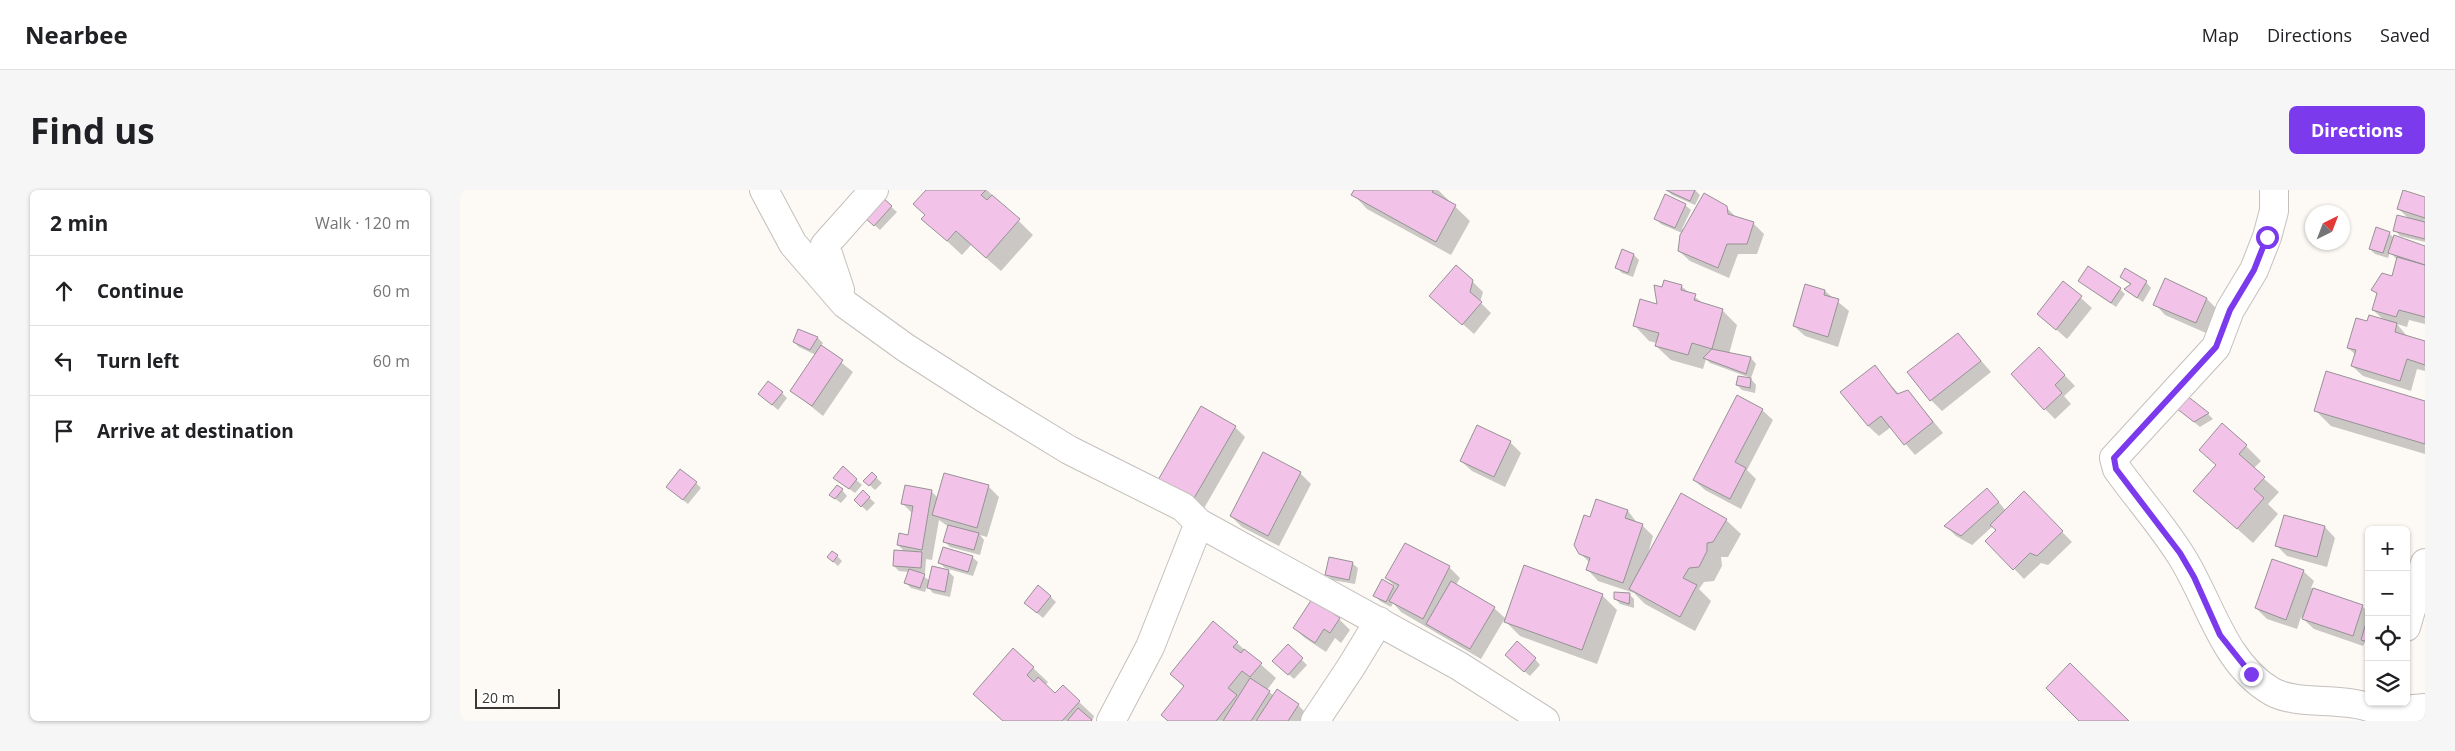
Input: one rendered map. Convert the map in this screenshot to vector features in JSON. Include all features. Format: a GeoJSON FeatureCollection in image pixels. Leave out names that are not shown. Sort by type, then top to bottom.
{"type":"FeatureCollection","features":[{"type":"Feature","properties":{"kind":"street"},"geometry":{"type":"LineString","coordinates":[[764,190],[793,244],[845,304],[906,348],[1068,450],[1183,508],[1200,523],[1459,666],[1544,721]]}},
{"type":"Feature","properties":{"kind":"street"},"geometry":{"type":"LineString","coordinates":[[825,246],[874,190]]}},
{"type":"Feature","properties":{"kind":"street"},"geometry":{"type":"LineString","coordinates":[[2274,190],[2274,211],[2267,237],[2254,270],[2230,310],[2216,347],[2114,458],[2116,469],[2180,553],[2194,577],[2220,635],[2261,684],[2282,696],[2345,702],[2382,712],[2425,708]]}},
{"type":"Feature","properties":{"kind":"street"},"geometry":{"type":"LineString","coordinates":[[793,244],[825,246]]}},
{"type":"Feature","properties":{"kind":"street"},"geometry":{"type":"LineString","coordinates":[[825,246],[845,304]]}},
{"type":"Feature","properties":{"kind":"street"},"geometry":{"type":"LineString","coordinates":[[1111,721],[1150,647],[1200,523]]}},
{"type":"Feature","properties":{"kind":"street"},"geometry":{"type":"LineString","coordinates":[[2409,616],[2425,563]]}},
{"type":"Feature","properties":{"kind":"street"},"geometry":{"type":"LineString","coordinates":[[1315,721],[1351,668],[1379,621]]}},
{"type":"Feature","properties":{"kind":"building"},"geometry":{"type":"Polygon","coordinates":[[[926,190],[986,190],[981,195],[987,200],[992,195],[1020,219],[986,258],[956,231],[947,241],[921,219],[925,215],[913,204],[926,190]]]}},
{"type":"Feature","properties":{"kind":"building"},"geometry":{"type":"Polygon","coordinates":[[[1354,190],[1434,190],[1432,192],[1456,205],[1436,242],[1351,195],[1354,190]]]}},
{"type":"Feature","properties":{"kind":"building"},"geometry":{"type":"Polygon","coordinates":[[[1666,190],[1695,190],[1690,201],[1666,190]]]}},
{"type":"Feature","properties":{"kind":"building"},"geometry":{"type":"Polygon","coordinates":[[[2403,190],[2425,197],[2425,218],[2397,209],[2403,190]]]}},
{"type":"Feature","properties":{"kind":"building"},"geometry":{"type":"Polygon","coordinates":[[[1704,193],[1727,206],[1728,214],[1754,222],[1747,244],[1727,244],[1718,268],[1678,251],[1680,235],[1704,193]]]}},
{"type":"Feature","properties":{"kind":"building"},"geometry":{"type":"Polygon","coordinates":[[[1665,194],[1686,204],[1675,228],[1654,219],[1665,194]]]}},
{"type":"Feature","properties":{"kind":"building"},"geometry":{"type":"Polygon","coordinates":[[[881,196],[892,206],[874,226],[863,216],[881,196]]]}},
{"type":"Feature","properties":{"kind":"building"},"geometry":{"type":"Polygon","coordinates":[[[2397,215],[2425,222],[2425,239],[2393,231],[2397,215]]]}},
{"type":"Feature","properties":{"kind":"building"},"geometry":{"type":"Polygon","coordinates":[[[2376,227],[2390,232],[2383,253],[2369,249],[2376,227]]]}},
{"type":"Feature","properties":{"kind":"building"},"geometry":{"type":"Polygon","coordinates":[[[2394,235],[2425,246],[2425,265],[2388,253],[2394,235]]]}},
{"type":"Feature","properties":{"kind":"building"},"geometry":{"type":"Polygon","coordinates":[[[1622,249],[1634,254],[1628,273],[1615,268],[1622,249]]]}},
{"type":"Feature","properties":{"kind":"building"},"geometry":{"type":"Polygon","coordinates":[[[2397,257],[2425,265],[2425,317],[2399,310],[2396,317],[2372,310],[2377,293],[2371,290],[2382,273],[2392,276],[2397,257]]]}},
{"type":"Feature","properties":{"kind":"building"},"geometry":{"type":"Polygon","coordinates":[[[1456,265],[1473,280],[1470,292],[1482,302],[1462,325],[1429,296],[1456,265]]]}},
{"type":"Feature","properties":{"kind":"building"},"geometry":{"type":"Polygon","coordinates":[[[2088,266],[2121,288],[2111,303],[2078,281],[2088,266]]]}},
{"type":"Feature","properties":{"kind":"building"},"geometry":{"type":"Polygon","coordinates":[[[2125,268],[2147,281],[2137,298],[2124,289],[2131,284],[2120,277],[2125,268]]]}},
{"type":"Feature","properties":{"kind":"building"},"geometry":{"type":"Polygon","coordinates":[[[2165,278],[2207,298],[2196,323],[2153,305],[2165,278]]]}},
{"type":"Feature","properties":{"kind":"building"},"geometry":{"type":"Polygon","coordinates":[[[1664,280],[1682,285],[1681,290],[1696,294],[1694,300],[1723,309],[1712,349],[1692,343],[1688,355],[1655,346],[1659,333],[1633,326],[1640,299],[1657,304],[1654,285],[1662,287],[1664,280]]]}},
{"type":"Feature","properties":{"kind":"building"},"geometry":{"type":"Polygon","coordinates":[[[2063,281],[2082,296],[2056,330],[2037,314],[2063,281]]]}},
{"type":"Feature","properties":{"kind":"building"},"geometry":{"type":"Polygon","coordinates":[[[1805,284],[1825,290],[1824,295],[1839,299],[1828,337],[1793,326],[1805,284]]]}},
{"type":"Feature","properties":{"kind":"building"},"geometry":{"type":"Polygon","coordinates":[[[2369,315],[2397,323],[2395,332],[2425,341],[2425,365],[2407,359],[2400,381],[2351,366],[2356,350],[2347,348],[2356,318],[2367,321],[2369,315]]]}},
{"type":"Feature","properties":{"kind":"building"},"geometry":{"type":"Polygon","coordinates":[[[798,329],[818,337],[810,350],[793,342],[798,329]]]}},
{"type":"Feature","properties":{"kind":"building"},"geometry":{"type":"Polygon","coordinates":[[[1958,333],[1981,361],[1930,401],[1907,372],[1958,333]]]}},
{"type":"Feature","properties":{"kind":"building"},"geometry":{"type":"Polygon","coordinates":[[[821,345],[843,360],[812,406],[790,391],[821,345]]]}},
{"type":"Feature","properties":{"kind":"building"},"geometry":{"type":"Polygon","coordinates":[[[2039,347],[2065,375],[2055,385],[2062,393],[2044,410],[2011,374],[2039,347]]]}},
{"type":"Feature","properties":{"kind":"building"},"geometry":{"type":"Polygon","coordinates":[[[1712,349],[1751,357],[1746,374],[1703,358],[1712,349]]]}},
{"type":"Feature","properties":{"kind":"building"},"geometry":{"type":"Polygon","coordinates":[[[1875,365],[1897,394],[1908,390],[1933,422],[1904,445],[1881,416],[1868,426],[1840,392],[1875,365]]]}},
{"type":"Feature","properties":{"kind":"building"},"geometry":{"type":"Polygon","coordinates":[[[2326,371],[2425,401],[2425,444],[2314,411],[2326,371]]]}},
{"type":"Feature","properties":{"kind":"building"},"geometry":{"type":"Polygon","coordinates":[[[1738,376],[1751,378],[1750,388],[1736,385],[1738,376]]]}},
{"type":"Feature","properties":{"kind":"building"},"geometry":{"type":"Polygon","coordinates":[[[768,381],[783,392],[772,405],[758,394],[768,381]]]}},
{"type":"Feature","properties":{"kind":"building"},"geometry":{"type":"Polygon","coordinates":[[[1737,395],[1763,409],[1735,462],[1746,468],[1730,499],[1693,480],[1737,395]]]}},
{"type":"Feature","properties":{"kind":"building"},"geometry":{"type":"Polygon","coordinates":[[[2186,395],[2209,413],[2194,422],[2176,408],[2186,395]]]}},
{"type":"Feature","properties":{"kind":"building"},"geometry":{"type":"Polygon","coordinates":[[[1201,406],[1236,426],[1193,500],[1158,480],[1201,406]]]}},
{"type":"Feature","properties":{"kind":"building"},"geometry":{"type":"Polygon","coordinates":[[[2222,423],[2247,445],[2239,454],[2265,477],[2254,489],[2264,498],[2237,529],[2193,491],[2216,465],[2199,450],[2222,423]]]}},
{"type":"Feature","properties":{"kind":"building"},"geometry":{"type":"Polygon","coordinates":[[[1477,425],[1511,441],[1494,477],[1460,461],[1477,425]]]}},
{"type":"Feature","properties":{"kind":"building"},"geometry":{"type":"Polygon","coordinates":[[[1263,452],[1301,472],[1268,536],[1230,516],[1263,452]]]}},
{"type":"Feature","properties":{"kind":"building"},"geometry":{"type":"Polygon","coordinates":[[[843,466],[857,479],[849,489],[833,478],[843,466]]]}},
{"type":"Feature","properties":{"kind":"building"},"geometry":{"type":"Polygon","coordinates":[[[680,469],[697,482],[683,500],[666,487],[680,469]]]}},
{"type":"Feature","properties":{"kind":"building"},"geometry":{"type":"Polygon","coordinates":[[[872,472],[877,477],[869,486],[863,481],[872,472]]]}},
{"type":"Feature","properties":{"kind":"building"},"geometry":{"type":"Polygon","coordinates":[[[944,473],[989,485],[977,528],[932,515],[944,473]]]}},
{"type":"Feature","properties":{"kind":"building"},"geometry":{"type":"Polygon","coordinates":[[[837,485],[843,489],[835,499],[829,495],[837,485]]]}},
{"type":"Feature","properties":{"kind":"building"},"geometry":{"type":"Polygon","coordinates":[[[905,485],[932,490],[922,550],[897,545],[899,533],[908,535],[913,506],[901,504],[905,485]]]}},
{"type":"Feature","properties":{"kind":"building"},"geometry":{"type":"Polygon","coordinates":[[[1987,488],[1999,502],[1961,536],[1944,526],[1987,488]]]}},
{"type":"Feature","properties":{"kind":"building"},"geometry":{"type":"Polygon","coordinates":[[[863,490],[870,497],[861,507],[854,500],[863,490]]]}},
{"type":"Feature","properties":{"kind":"building"},"geometry":{"type":"Polygon","coordinates":[[[2024,491],[2063,531],[2037,556],[2030,553],[2013,570],[1985,541],[1996,530],[1990,525],[2024,491]]]}},
{"type":"Feature","properties":{"kind":"building"},"geometry":{"type":"Polygon","coordinates":[[[1681,493],[1727,519],[1713,542],[1707,543],[1707,551],[1699,567],[1689,568],[1683,578],[1697,585],[1680,617],[1629,589],[1681,493]]]}},
{"type":"Feature","properties":{"kind":"building"},"geometry":{"type":"Polygon","coordinates":[[[1596,499],[1628,510],[1625,518],[1643,524],[1623,583],[1586,570],[1590,558],[1579,554],[1574,545],[1584,515],[1590,517],[1596,499]]]}},
{"type":"Feature","properties":{"kind":"building"},"geometry":{"type":"Polygon","coordinates":[[[2284,515],[2325,526],[2317,557],[2275,546],[2284,515]]]}},
{"type":"Feature","properties":{"kind":"building"},"geometry":{"type":"Polygon","coordinates":[[[948,525],[979,533],[974,550],[943,542],[948,525]]]}},
{"type":"Feature","properties":{"kind":"building"},"geometry":{"type":"Polygon","coordinates":[[[1405,543],[1450,566],[1423,619],[1389,601],[1399,585],[1385,578],[1405,543]]]}},
{"type":"Feature","properties":{"kind":"building"},"geometry":{"type":"Polygon","coordinates":[[[943,547],[973,556],[968,572],[938,563],[943,547]]]}},
{"type":"Feature","properties":{"kind":"building"},"geometry":{"type":"Polygon","coordinates":[[[894,550],[922,552],[921,568],[893,566],[894,550]]]}},
{"type":"Feature","properties":{"kind":"building"},"geometry":{"type":"Polygon","coordinates":[[[832,551],[838,555],[833,562],[827,557],[832,551]]]}},
{"type":"Feature","properties":{"kind":"building"},"geometry":{"type":"Polygon","coordinates":[[[1329,557],[1353,562],[1349,580],[1325,575],[1329,557]]]}},
{"type":"Feature","properties":{"kind":"building"},"geometry":{"type":"Polygon","coordinates":[[[2272,559],[2304,570],[2286,620],[2255,608],[2272,559]]]}},
{"type":"Feature","properties":{"kind":"building"},"geometry":{"type":"Polygon","coordinates":[[[1524,565],[1603,594],[1582,650],[1504,622],[1524,565]]]}},
{"type":"Feature","properties":{"kind":"building"},"geometry":{"type":"Polygon","coordinates":[[[932,566],[949,570],[945,592],[927,588],[932,566]]]}},
{"type":"Feature","properties":{"kind":"building"},"geometry":{"type":"Polygon","coordinates":[[[909,569],[925,574],[920,588],[904,583],[909,569]]]}},
{"type":"Feature","properties":{"kind":"building"},"geometry":{"type":"Polygon","coordinates":[[[1382,579],[1394,586],[1386,602],[1373,596],[1382,579]]]}},
{"type":"Feature","properties":{"kind":"building"},"geometry":{"type":"Polygon","coordinates":[[[1451,581],[1495,607],[1470,649],[1426,624],[1451,581]]]}},
{"type":"Feature","properties":{"kind":"building"},"geometry":{"type":"Polygon","coordinates":[[[1038,585],[1051,596],[1037,613],[1024,603],[1038,585]]]}},
{"type":"Feature","properties":{"kind":"building"},"geometry":{"type":"Polygon","coordinates":[[[2313,588],[2363,605],[2353,636],[2302,619],[2313,588]]]}},
{"type":"Feature","properties":{"kind":"building"},"geometry":{"type":"Polygon","coordinates":[[[1614,592],[1630,593],[1629,604],[1614,599],[1614,592]]]}},
{"type":"Feature","properties":{"kind":"building"},"geometry":{"type":"Polygon","coordinates":[[[1312,599],[1340,618],[1330,633],[1324,629],[1315,643],[1293,628],[1312,599]]]}},
{"type":"Feature","properties":{"kind":"building"},"geometry":{"type":"Polygon","coordinates":[[[1213,621],[1238,642],[1233,647],[1241,653],[1244,649],[1262,663],[1250,677],[1242,671],[1228,688],[1237,695],[1216,721],[1168,721],[1161,715],[1184,686],[1170,674],[1213,621]]]}},
{"type":"Feature","properties":{"kind":"building"},"geometry":{"type":"Polygon","coordinates":[[[2365,626],[2365,641],[2361,640],[2365,626]]]}},
{"type":"Feature","properties":{"kind":"building"},"geometry":{"type":"Polygon","coordinates":[[[1517,641],[1536,658],[1524,672],[1505,655],[1517,641]]]}},
{"type":"Feature","properties":{"kind":"building"},"geometry":{"type":"Polygon","coordinates":[[[1288,644],[1303,658],[1288,675],[1272,661],[1288,644]]]}},
{"type":"Feature","properties":{"kind":"building"},"geometry":{"type":"Polygon","coordinates":[[[1013,648],[1034,667],[1027,675],[1034,682],[1038,677],[1055,693],[1063,685],[1080,701],[1062,721],[1003,721],[973,694],[1013,648]]]}},
{"type":"Feature","properties":{"kind":"building"},"geometry":{"type":"Polygon","coordinates":[[[2070,663],[2129,721],[2079,721],[2046,688],[2070,663]]]}},
{"type":"Feature","properties":{"kind":"building"},"geometry":{"type":"Polygon","coordinates":[[[1250,678],[1270,691],[1251,721],[1223,721],[1250,678]]]}},
{"type":"Feature","properties":{"kind":"building"},"geometry":{"type":"Polygon","coordinates":[[[1277,689],[1299,704],[1288,721],[1256,721],[1277,689]]]}},
{"type":"Feature","properties":{"kind":"building"},"geometry":{"type":"Polygon","coordinates":[[[1078,708],[1092,720],[1067,721],[1078,708]]]}},
{"type":"Feature","properties":{"kind":"route"},"geometry":{"type":"LineString","coordinates":[[2251,674],[2220,635],[2194,577],[2180,553],[2116,469],[2114,458],[2216,347],[2230,310],[2254,270],[2267,237]]}}]}
